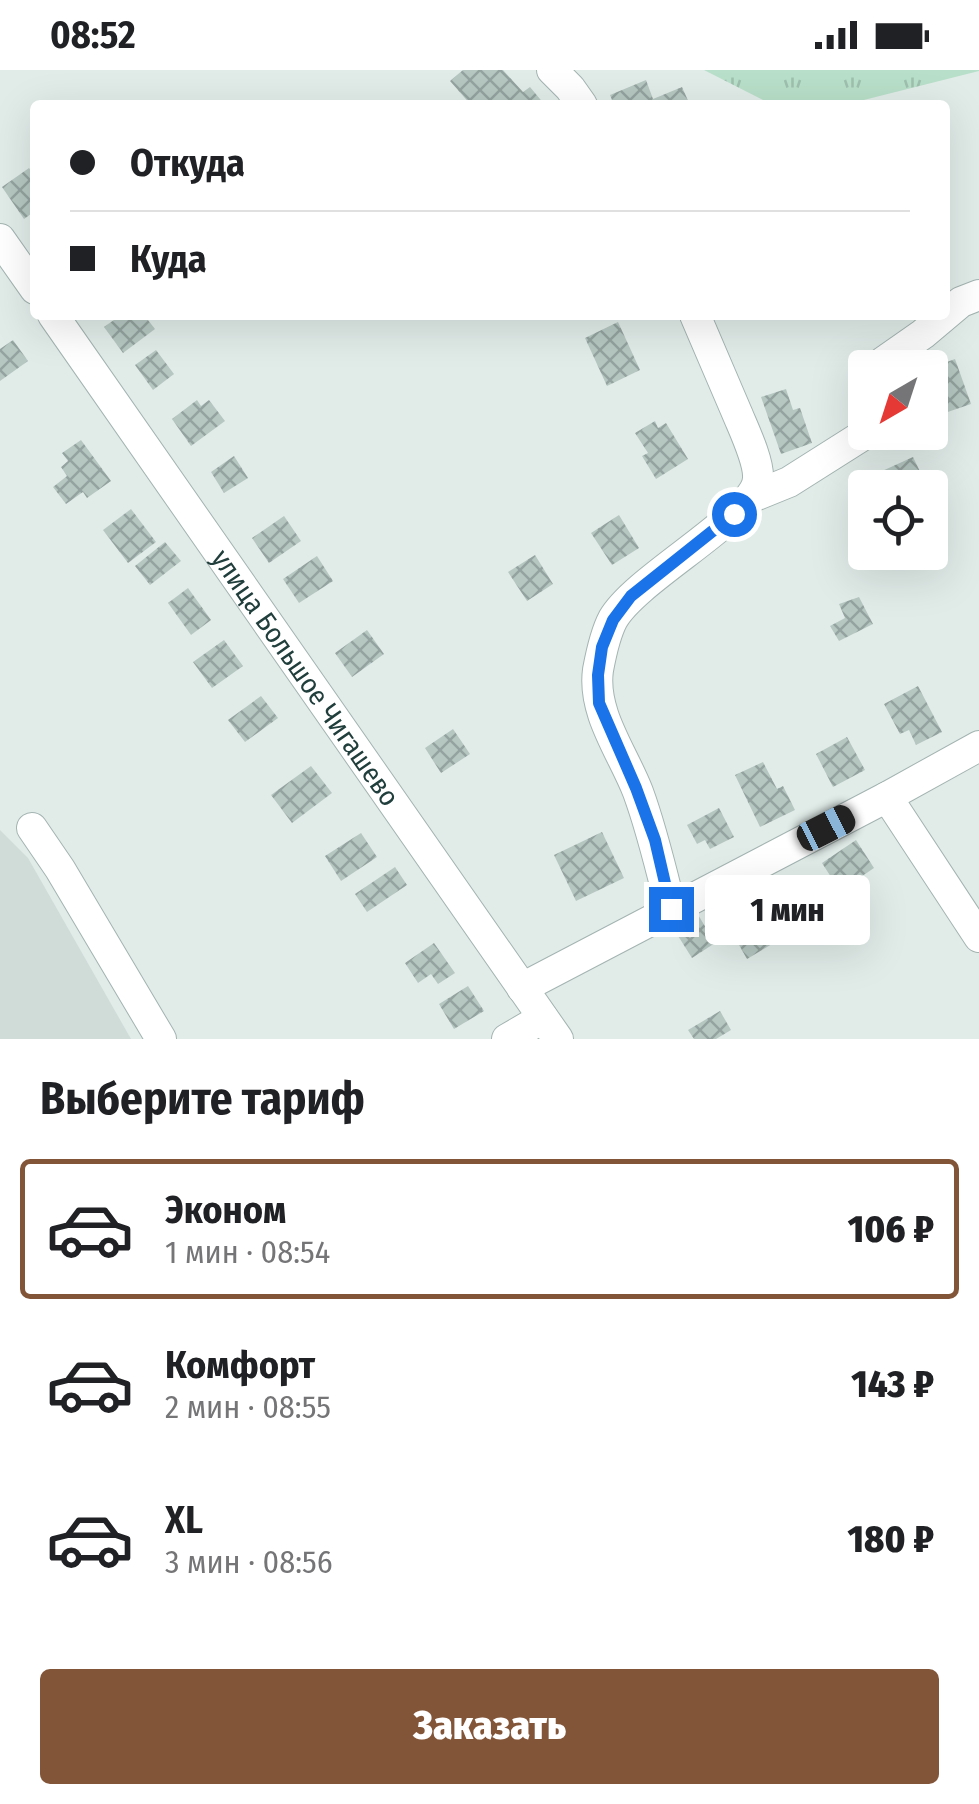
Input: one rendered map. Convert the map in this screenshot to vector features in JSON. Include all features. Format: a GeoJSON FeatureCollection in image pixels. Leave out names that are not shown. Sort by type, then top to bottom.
{"type":"FeatureCollection","features":[{"type":"Feature","properties":{"kind":"street"},"geometry":{"type":"LineString","coordinates":[[552,70],[578,100]]}},
{"type":"Feature","properties":{"kind":"street"},"geometry":{"type":"LineString","coordinates":[[0,239],[30,282]]}},
{"type":"Feature","properties":{"kind":"street"},"geometry":{"type":"LineString","coordinates":[[950,312],[979,295]]}},
{"type":"Feature","properties":{"kind":"street","name":"улица Большое Чигашево"},"geometry":{"type":"LineString","coordinates":[[56,320],[550,1028]]}},
{"type":"Feature","properties":{"kind":"street"},"geometry":{"type":"LineString","coordinates":[[697,320],[750,444],[758,478],[752,497]]}},
{"type":"Feature","properties":{"kind":"street"},"geometry":{"type":"LineString","coordinates":[[901,350],[940,320]]}},
{"type":"Feature","properties":{"kind":"street"},"geometry":{"type":"LineString","coordinates":[[671,909],[655,840],[599,703],[602,647],[613,620],[631,596],[752,497],[789,482],[848,445]]}},
{"type":"Feature","properties":{"kind":"street"},"geometry":{"type":"LineString","coordinates":[[522,988],[979,746]]}},
{"type":"Feature","properties":{"kind":"street"},"geometry":{"type":"LineString","coordinates":[[887,797],[979,937]]}},
{"type":"Feature","properties":{"kind":"street"},"geometry":{"type":"LineString","coordinates":[[32,828],[162,1039]]}},
{"type":"Feature","properties":{"kind":"street"},"geometry":{"type":"LineString","coordinates":[[507,1039],[550,1028]]}},
{"type":"Feature","properties":{"kind":"shaded area"},"geometry":{"type":"Polygon","coordinates":[[[0,830],[28,858],[131,1039],[0,1039],[0,830]]]}},
{"type":"Feature","properties":{"kind":"green space"},"geometry":{"type":"Polygon","coordinates":[[[704,70],[979,70],[864,100],[763,100],[704,70]]]}},
{"type":"Feature","properties":{"kind":"building"},"geometry":{"type":"Polygon","coordinates":[[[463,70],[503,70],[523,92],[530,87],[541,100],[467,100],[450,81],[463,70]]]}},
{"type":"Feature","properties":{"kind":"building"},"geometry":{"type":"Polygon","coordinates":[[[646,80],[653,99],[682,87],[688,100],[612,100],[610,95],[646,80]]]}},
{"type":"Feature","properties":{"kind":"building"},"geometry":{"type":"Polygon","coordinates":[[[29,168],[30,215],[24,219],[2,187],[29,168]]]}},
{"type":"Feature","properties":{"kind":"building"},"geometry":{"type":"Polygon","coordinates":[[[114,320],[148,320],[155,329],[123,353],[104,327],[114,320]]]}},
{"type":"Feature","properties":{"kind":"building"},"geometry":{"type":"Polygon","coordinates":[[[618,322],[640,370],[607,386],[585,338],[618,322]]]}},
{"type":"Feature","properties":{"kind":"building"},"geometry":{"type":"Polygon","coordinates":[[[13,340],[28,361],[0,381],[0,349],[13,340]]]}},
{"type":"Feature","properties":{"kind":"building"},"geometry":{"type":"Polygon","coordinates":[[[156,350],[174,374],[153,390],[135,365],[156,350]]]}},
{"type":"Feature","properties":{"kind":"building"},"geometry":{"type":"Polygon","coordinates":[[[955,359],[971,404],[948,412],[948,362],[955,359]]]}},
{"type":"Feature","properties":{"kind":"building"},"geometry":{"type":"Polygon","coordinates":[[[786,389],[793,410],[800,408],[812,443],[781,454],[761,397],[786,389]]]}},
{"type":"Feature","properties":{"kind":"building"},"geometry":{"type":"Polygon","coordinates":[[[197,400],[201,406],[209,400],[225,421],[191,446],[172,419],[197,400]]]}},
{"type":"Feature","properties":{"kind":"building"},"geometry":{"type":"Polygon","coordinates":[[[655,421],[658,428],[666,423],[688,459],[656,479],[642,456],[648,453],[635,433],[655,421]]]}},
{"type":"Feature","properties":{"kind":"building"},"geometry":{"type":"Polygon","coordinates":[[[81,440],[111,481],[87,498],[83,492],[66,504],[53,487],[67,476],[61,467],[68,461],[62,453],[81,440]]]}},
{"type":"Feature","properties":{"kind":"building"},"geometry":{"type":"Polygon","coordinates":[[[234,456],[248,478],[224,493],[211,472],[234,456]]]}},
{"type":"Feature","properties":{"kind":"building"},"geometry":{"type":"Polygon","coordinates":[[[913,457],[919,470],[884,470],[913,457]]]}},
{"type":"Feature","properties":{"kind":"building"},"geometry":{"type":"Polygon","coordinates":[[[131,509],[156,542],[128,563],[103,530],[131,509]]]}},
{"type":"Feature","properties":{"kind":"building"},"geometry":{"type":"Polygon","coordinates":[[[619,515],[639,548],[612,565],[591,533],[619,515]]]}},
{"type":"Feature","properties":{"kind":"building"},"geometry":{"type":"Polygon","coordinates":[[[284,516],[301,541],[269,563],[252,538],[284,516]]]}},
{"type":"Feature","properties":{"kind":"building"},"geometry":{"type":"Polygon","coordinates":[[[165,542],[181,561],[150,585],[135,566],[165,542]]]}},
{"type":"Feature","properties":{"kind":"building"},"geometry":{"type":"Polygon","coordinates":[[[535,555],[553,584],[527,601],[508,572],[535,555]]]}},
{"type":"Feature","properties":{"kind":"building"},"geometry":{"type":"Polygon","coordinates":[[[317,556],[333,581],[299,603],[283,579],[317,556]]]}},
{"type":"Feature","properties":{"kind":"building"},"geometry":{"type":"Polygon","coordinates":[[[188,588],[211,620],[191,635],[168,603],[188,588]]]}},
{"type":"Feature","properties":{"kind":"building"},"geometry":{"type":"Polygon","coordinates":[[[859,597],[873,624],[839,641],[830,626],[845,618],[839,604],[859,597]]]}},
{"type":"Feature","properties":{"kind":"building"},"geometry":{"type":"Polygon","coordinates":[[[367,630],[384,654],[352,677],[335,653],[367,630]]]}},
{"type":"Feature","properties":{"kind":"building"},"geometry":{"type":"Polygon","coordinates":[[[224,640],[243,666],[212,688],[193,662],[224,640]]]}},
{"type":"Feature","properties":{"kind":"building"},"geometry":{"type":"Polygon","coordinates":[[[918,686],[942,732],[916,745],[909,730],[900,734],[884,704],[918,686]]]}},
{"type":"Feature","properties":{"kind":"building"},"geometry":{"type":"Polygon","coordinates":[[[261,696],[278,718],[245,742],[228,720],[261,696]]]}},
{"type":"Feature","properties":{"kind":"building"},"geometry":{"type":"Polygon","coordinates":[[[453,729],[470,754],[441,773],[425,748],[453,729]]]}},
{"type":"Feature","properties":{"kind":"building"},"geometry":{"type":"Polygon","coordinates":[[[847,737],[865,770],[833,787],[816,754],[847,737]]]}},
{"type":"Feature","properties":{"kind":"building"},"geometry":{"type":"Polygon","coordinates":[[[763,762],[777,789],[783,786],[795,810],[760,827],[735,775],[763,762]]]}},
{"type":"Feature","properties":{"kind":"building"},"geometry":{"type":"Polygon","coordinates":[[[311,766],[332,793],[292,823],[271,795],[311,766]]]}},
{"type":"Feature","properties":{"kind":"building"},"geometry":{"type":"Polygon","coordinates":[[[719,808],[734,837],[710,849],[705,840],[697,844],[687,825],[719,808]]]}},
{"type":"Feature","properties":{"kind":"building"},"geometry":{"type":"Polygon","coordinates":[[[602,832],[624,878],[576,901],[554,855],[602,832]]]}},
{"type":"Feature","properties":{"kind":"building"},"geometry":{"type":"Polygon","coordinates":[[[361,833],[377,857],[341,881],[325,856],[361,833]]]}},
{"type":"Feature","properties":{"kind":"building"},"geometry":{"type":"Polygon","coordinates":[[[856,840],[874,868],[840,891],[822,863],[856,840]]]}},
{"type":"Feature","properties":{"kind":"building"},"geometry":{"type":"Polygon","coordinates":[[[395,867],[407,885],[367,912],[355,894],[395,867]]]}},
{"type":"Feature","properties":{"kind":"building"},"geometry":{"type":"Polygon","coordinates":[[[761,902],[782,938],[747,959],[726,922],[761,902]]]}},
{"type":"Feature","properties":{"kind":"building"},"geometry":{"type":"Polygon","coordinates":[[[697,913],[715,943],[692,958],[673,928],[697,913]]]}},
{"type":"Feature","properties":{"kind":"building"},"geometry":{"type":"Polygon","coordinates":[[[434,943],[455,973],[438,984],[431,974],[418,983],[405,963],[434,943]]]}},
{"type":"Feature","properties":{"kind":"building"},"geometry":{"type":"Polygon","coordinates":[[[468,986],[484,1011],[454,1029],[439,1004],[468,986]]]}},
{"type":"Feature","properties":{"kind":"building"},"geometry":{"type":"Polygon","coordinates":[[[720,1011],[731,1030],[716,1039],[694,1039],[688,1030],[720,1011]]]}},
{"type":"Feature","properties":{"kind":"route"},"geometry":{"type":"LineString","coordinates":[[671,909],[655,840],[599,703],[602,647],[613,620],[631,596],[734,514]]}}]}
